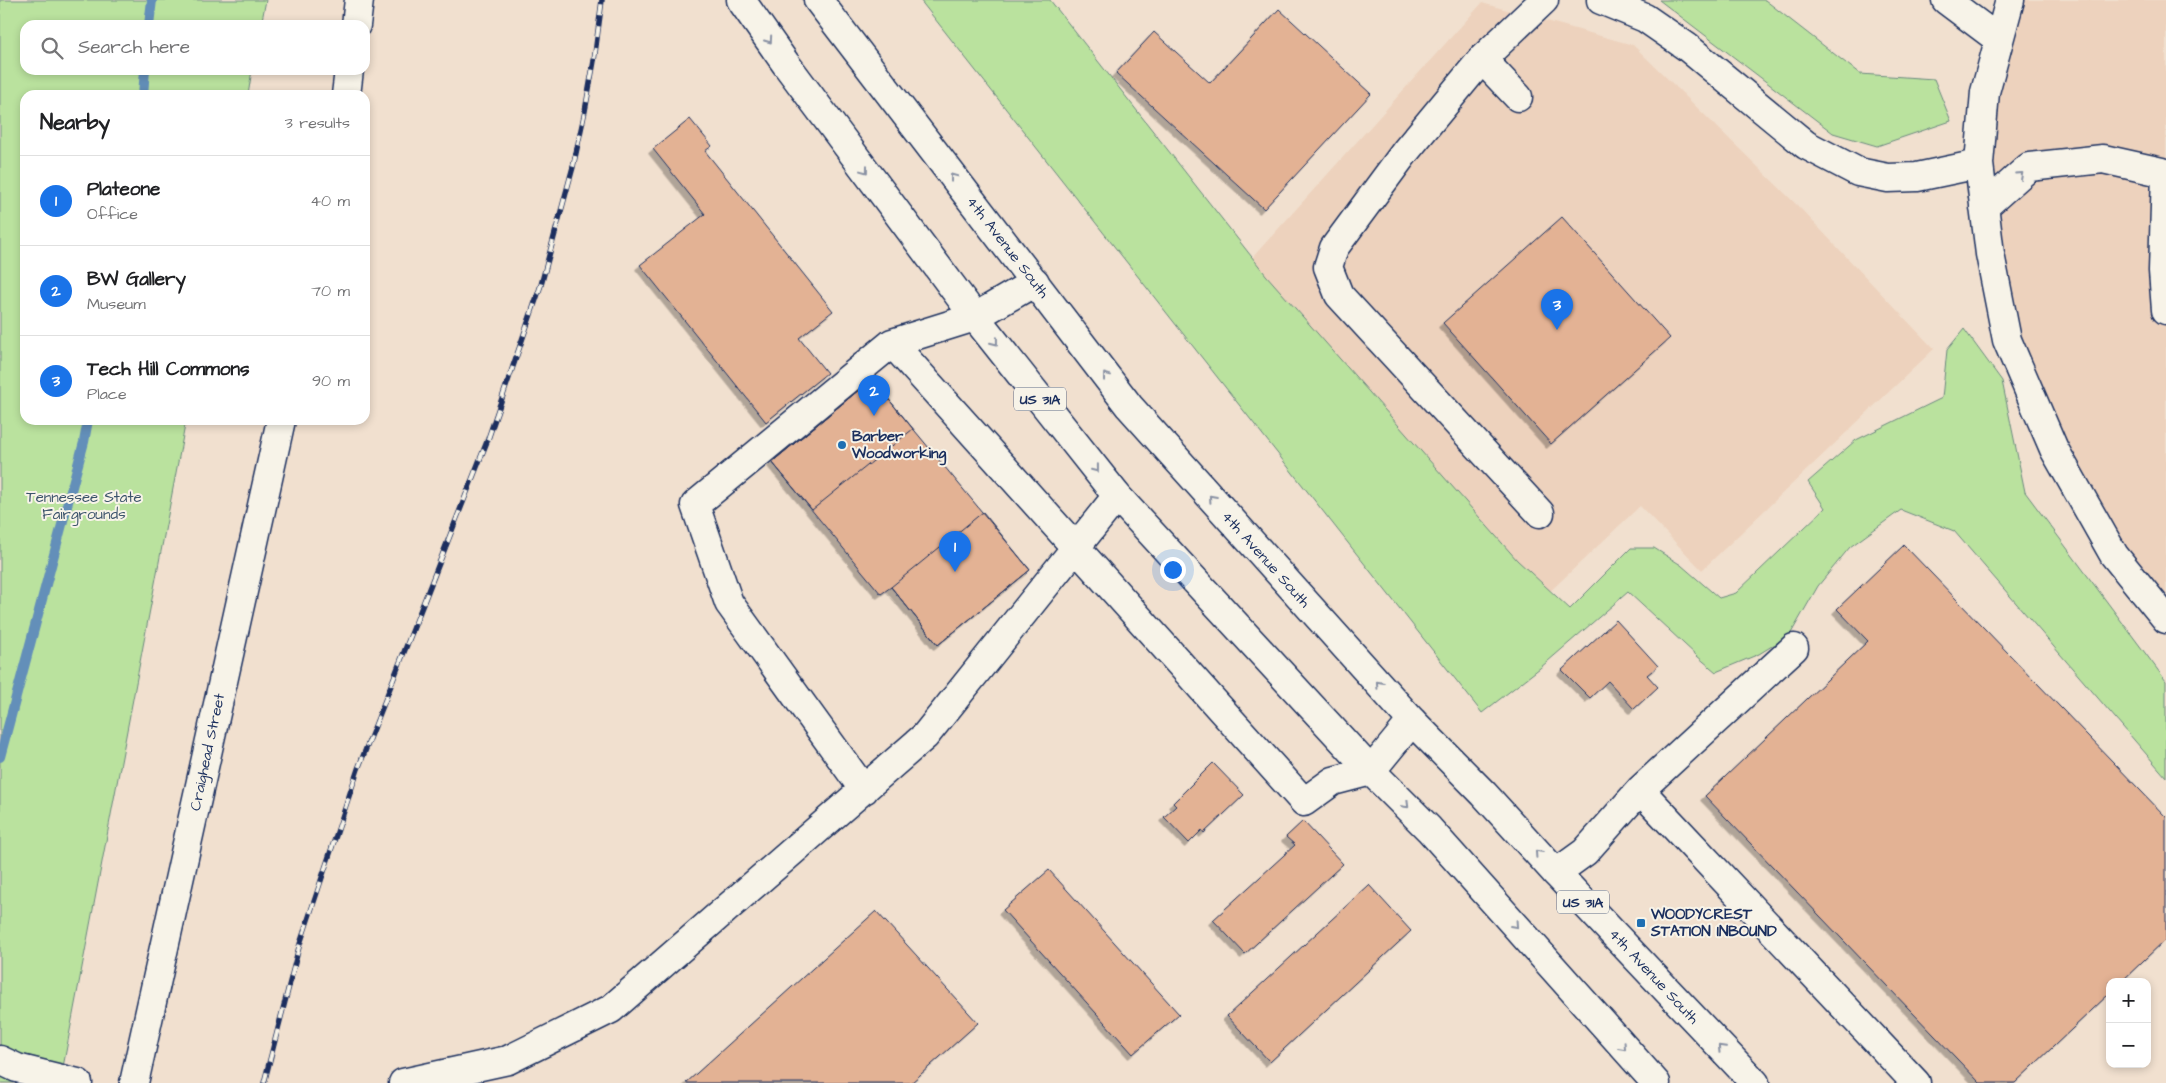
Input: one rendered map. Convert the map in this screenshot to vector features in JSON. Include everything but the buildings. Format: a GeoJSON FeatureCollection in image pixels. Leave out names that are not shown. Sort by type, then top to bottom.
{"type":"FeatureCollection","features":[{"type":"Feature","properties":{"kind":"main road"},"geometry":{"type":"LineString","coordinates":[[357,20],[359,0]]}},
{"type":"Feature","properties":{"kind":"main road","name":"US 31A"},"geometry":{"type":"LineString","coordinates":[[741,0],[786,64],[975,317],[1117,496],[1371,771],[1429,829],[1654,1082]]}},
{"type":"Feature","properties":{"kind":"main road","name":"4th Avenue South"},"geometry":{"type":"LineString","coordinates":[[818,0],[1129,406],[1412,721],[1484,794],[1556,873],[1755,1083]]}},
{"type":"Feature","properties":{"kind":"main road"},"geometry":{"type":"LineString","coordinates":[[1540,513],[1339,295],[1328,268],[1334,248],[1405,152],[1482,59],[1544,0]]}},
{"type":"Feature","properties":{"kind":"main road"},"geometry":{"type":"LineString","coordinates":[[1601,0],[1645,18],[1687,47],[1806,144],[1858,172],[1888,178],[1917,177],[1979,164]]}},
{"type":"Feature","properties":{"kind":"main road"},"geometry":{"type":"LineString","coordinates":[[1946,0],[1998,39]]}},
{"type":"Feature","properties":{"kind":"main road"},"geometry":{"type":"LineString","coordinates":[[2010,0],[1985,92],[1979,164],[1990,254],[2007,340],[2054,449],[2114,555],[2166,619]]}},
{"type":"Feature","properties":{"kind":"main road"},"geometry":{"type":"LineString","coordinates":[[1482,59],[1518,97]]}},
{"type":"Feature","properties":{"kind":"main road"},"geometry":{"type":"LineString","coordinates":[[347,90],[348,75]]}},
{"type":"Feature","properties":{"kind":"main road"},"geometry":{"type":"LineString","coordinates":[[1984,207],[2029,167],[2103,159],[2166,173],[2163,271],[2166,310]]}},
{"type":"Feature","properties":{"kind":"main road"},"geometry":{"type":"LineString","coordinates":[[864,790],[729,603],[695,505],[892,343],[975,317],[1035,282]]}},
{"type":"Feature","properties":{"kind":"main road"},"geometry":{"type":"LineString","coordinates":[[892,343],[1304,802],[1333,781],[1371,771],[1412,721]]}},
{"type":"Feature","properties":{"kind":"main road","name":"Craighead Street"},"geometry":{"type":"LineString","coordinates":[[134,1083],[280,425]]}},
{"type":"Feature","properties":{"kind":"main road"},"geometry":{"type":"LineString","coordinates":[[403,1083],[508,1060],[611,1009],[925,736],[1117,496]]}},
{"type":"Feature","properties":{"kind":"main road"},"geometry":{"type":"LineString","coordinates":[[1556,873],[1585,852],[1640,790],[1794,648]]}},
{"type":"Feature","properties":{"kind":"main road"},"geometry":{"type":"LineString","coordinates":[[1640,790],[1916,1083]]}},
{"type":"Feature","properties":{"kind":"main road"},"geometry":{"type":"LineString","coordinates":[[9,1064],[78,1083]]}},
{"type":"Feature","properties":{"kind":"shaded area"},"geometry":{"type":"Polygon","coordinates":[[[2009,0],[2166,0],[2166,619],[2007,340],[1979,164],[2009,0]]]}},
{"type":"Feature","properties":{"kind":"shaded area"},"geometry":{"type":"Polygon","coordinates":[[[1482,3],[1633,45],[1800,208],[1934,349],[1702,570],[1640,506],[1542,599],[1233,279],[1482,3]]]}},
{"type":"Feature","properties":{"kind":"green space","name":"Tennessee State Fairgrounds"},"geometry":{"type":"Polygon","coordinates":[[[0,0],[266,0],[262,20],[20,20],[20,75],[251,75],[249,90],[20,90],[20,425],[185,425],[60,1083],[0,1083],[0,0]]]}},
{"type":"Feature","properties":{"kind":"green space"},"geometry":{"type":"Polygon","coordinates":[[[920,0],[1050,0],[1266,275],[1517,560],[1570,609],[1631,548],[1654,548],[1681,565],[1719,598],[1736,593],[1825,508],[1808,482],[1856,440],[1942,398],[1947,350],[1964,329],[2002,381],[2025,492],[2166,681],[2166,777],[1954,531],[1901,510],[1850,547],[1818,586],[1790,635],[1759,654],[1716,672],[1628,592],[1540,668],[1482,713],[920,0]]]}},
{"type":"Feature","properties":{"kind":"green space"},"geometry":{"type":"Polygon","coordinates":[[[1659,0],[1765,0],[1860,74],[1934,79],[1951,121],[1877,146],[1833,133],[1659,0]]]}},
{"type":"Feature","properties":{"kind":"waterway"},"geometry":{"type":"LineString","coordinates":[[150,20],[152,0]]}},
{"type":"Feature","properties":{"kind":"waterway"},"geometry":{"type":"LineString","coordinates":[[143,90],[145,75]]}},
{"type":"Feature","properties":{"kind":"waterway"},"geometry":{"type":"LineString","coordinates":[[0,757],[87,425]]}},
{"type":"Feature","properties":{"kind":"railway"},"geometry":{"type":"LineString","coordinates":[[264,1083],[299,947],[358,769],[488,439],[541,285],[573,167],[585,111],[602,0]]}},
{"type":"Feature","properties":{"kind":"place","name":"Tech Hill Commons"},"geometry":{"type":"Point","coordinates":[1557,330]}},
{"type":"Feature","properties":{"kind":"place","name":"BW Gallery"},"geometry":{"type":"Point","coordinates":[874,416]}},
{"type":"Feature","properties":{"kind":"place","name":"Barber Woodworking"},"geometry":{"type":"Point","coordinates":[842,445]}},
{"type":"Feature","properties":{"kind":"place","name":"Plateone"},"geometry":{"type":"Point","coordinates":[955,572]}},
{"type":"Feature","properties":{"kind":"place","name":"WOODYCREST STATION INBOUND"},"geometry":{"type":"Point","coordinates":[1641,923]}}]}
